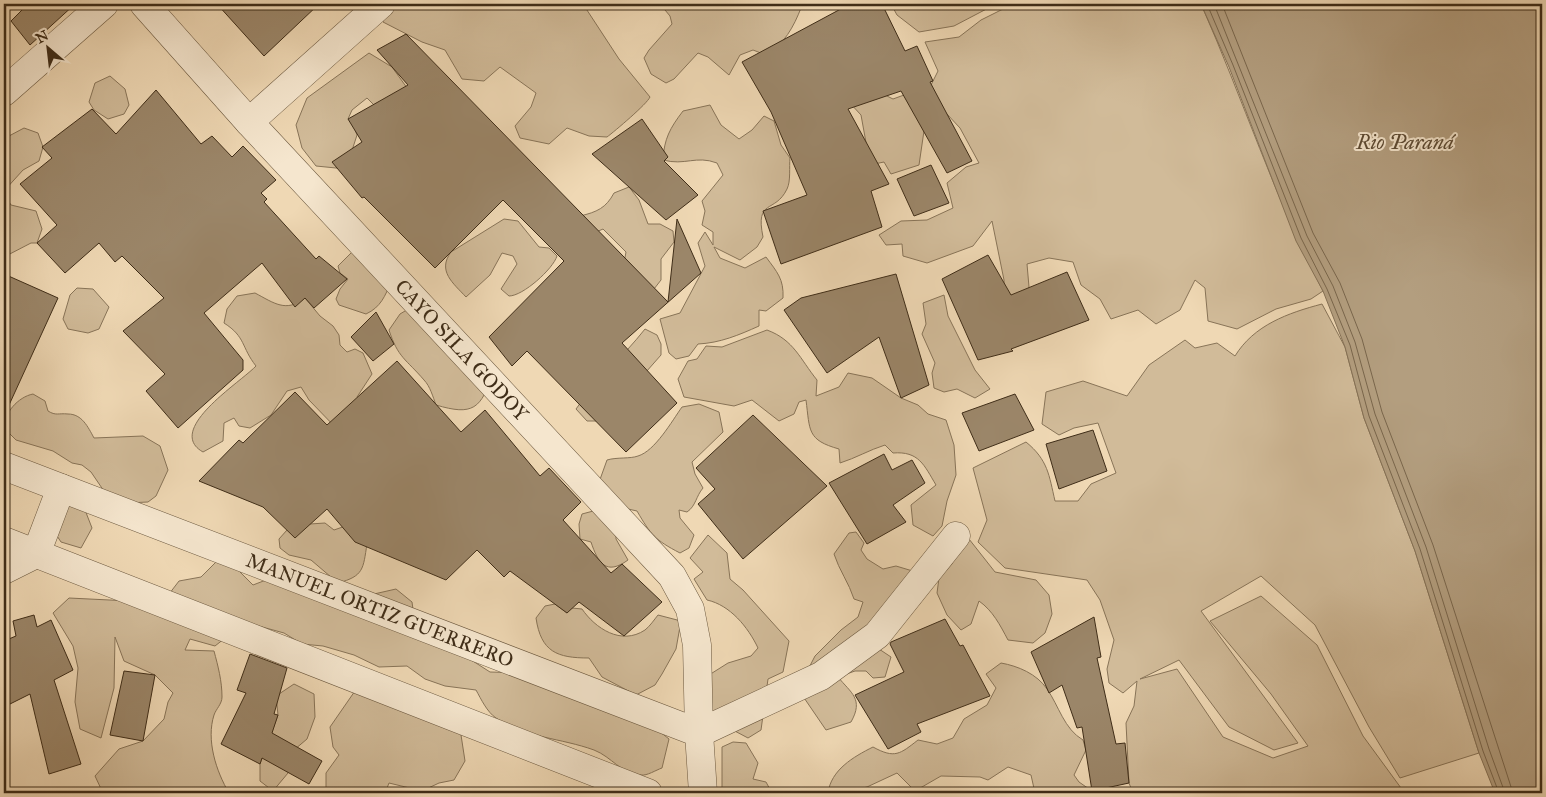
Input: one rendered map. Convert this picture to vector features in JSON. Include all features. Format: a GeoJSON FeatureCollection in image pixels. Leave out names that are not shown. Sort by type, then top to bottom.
{"type":"FeatureCollection","features":[{"type":"Feature","properties":{"kind":"street"},"geometry":{"type":"LineString","coordinates":[[4,92],[104,4]]}},
{"type":"Feature","properties":{"kind":"street","name":"CAYO SILA GODOY"},"geometry":{"type":"LineString","coordinates":[[144,4],[249,122],[672,576],[690,609],[696,645],[699,733]]}},
{"type":"Feature","properties":{"kind":"street"},"geometry":{"type":"LineString","coordinates":[[249,122],[381,4]]}},
{"type":"Feature","properties":{"kind":"street","name":"MANUEL ORTIZ GUERRERO"},"geometry":{"type":"LineString","coordinates":[[4,466],[699,733]]}},
{"type":"Feature","properties":{"kind":"street"},"geometry":{"type":"LineString","coordinates":[[4,570],[36,554],[61,488]]}},
{"type":"Feature","properties":{"kind":"street"},"geometry":{"type":"LineString","coordinates":[[703,793],[699,733],[821,676],[876,635],[956,536]]}},
{"type":"Feature","properties":{"kind":"street"},"geometry":{"type":"LineString","coordinates":[[4,541],[648,793]]}},
{"type":"Feature","properties":{"kind":"shaded area"},"geometry":{"type":"Polygon","coordinates":[[[386,4],[583,4],[619,59],[650,97],[607,137],[589,136],[567,128],[549,144],[520,138],[515,126],[531,107],[536,93],[500,67],[484,81],[462,79],[445,50],[422,42],[383,22],[386,4]]]}},
{"type":"Feature","properties":{"kind":"shaded area"},"geometry":{"type":"Polygon","coordinates":[[[660,4],[797,4],[801,8],[788,34],[778,46],[766,55],[753,50],[740,55],[729,75],[708,57],[698,53],[674,79],[666,83],[651,74],[644,58],[672,24],[670,16],[660,4]]]}},
{"type":"Feature","properties":{"kind":"shaded area"},"geometry":{"type":"Polygon","coordinates":[[[891,4],[996,4],[954,26],[919,32],[897,15],[891,4]]]}},
{"type":"Feature","properties":{"kind":"shaded area"},"geometry":{"type":"Polygon","coordinates":[[[1013,4],[1201,4],[1274,185],[1323,291],[1311,299],[1276,309],[1237,329],[1208,321],[1205,288],[1195,280],[1180,310],[1156,324],[1138,310],[1111,319],[1100,299],[1081,285],[1073,262],[1049,258],[1027,264],[1029,287],[1019,334],[1004,325],[1004,280],[992,221],[973,246],[927,263],[903,256],[902,244],[886,245],[879,235],[901,221],[927,220],[953,208],[947,183],[966,167],[979,163],[960,128],[946,113],[925,124],[919,165],[891,174],[884,162],[826,174],[867,148],[861,115],[849,102],[877,91],[893,99],[904,95],[925,97],[938,71],[925,42],[959,37],[981,20],[1013,4]]]}},
{"type":"Feature","properties":{"kind":"shaded area"},"geometry":{"type":"Polygon","coordinates":[[[369,53],[392,67],[410,92],[381,112],[367,98],[352,110],[348,119],[352,121],[357,135],[346,169],[316,166],[302,148],[296,125],[307,98],[369,53]]]}},
{"type":"Feature","properties":{"kind":"shaded area"},"geometry":{"type":"Polygon","coordinates":[[[110,76],[125,89],[129,105],[124,114],[108,119],[94,110],[89,102],[95,83],[110,76]]]}},
{"type":"Feature","properties":{"kind":"shaded area"},"geometry":{"type":"Polygon","coordinates":[[[710,105],[721,125],[739,139],[752,130],[764,116],[774,121],[781,145],[790,158],[787,189],[777,202],[764,211],[761,225],[763,237],[757,247],[740,260],[714,247],[720,258],[745,268],[766,257],[781,281],[783,298],[766,311],[759,310],[759,326],[722,340],[698,344],[689,356],[676,359],[669,353],[660,319],[680,313],[705,266],[698,243],[705,232],[713,245],[713,232],[702,225],[705,211],[702,201],[723,175],[717,163],[710,161],[671,162],[663,160],[668,134],[683,111],[710,105]]]}},
{"type":"Feature","properties":{"kind":"shaded area"},"geometry":{"type":"Polygon","coordinates":[[[24,128],[38,133],[43,147],[39,161],[23,170],[4,191],[4,142],[9,136],[24,128]]]}},
{"type":"Feature","properties":{"kind":"shaded area"},"geometry":{"type":"Polygon","coordinates":[[[629,187],[639,200],[648,224],[660,224],[673,231],[674,242],[661,259],[661,280],[654,289],[623,268],[626,252],[603,229],[585,237],[580,216],[600,209],[614,193],[629,187]]]}},
{"type":"Feature","properties":{"kind":"shaded area"},"geometry":{"type":"Polygon","coordinates":[[[4,194],[11,205],[36,211],[42,229],[37,243],[31,243],[4,257],[4,194]]]}},
{"type":"Feature","properties":{"kind":"shaded area"},"geometry":{"type":"Polygon","coordinates":[[[504,219],[518,221],[539,247],[549,248],[557,256],[550,268],[537,281],[522,292],[509,296],[501,289],[517,264],[513,256],[502,253],[490,275],[466,297],[448,276],[446,271],[447,259],[451,252],[504,219]]]}},
{"type":"Feature","properties":{"kind":"shaded area"},"geometry":{"type":"Polygon","coordinates":[[[355,249],[391,282],[379,304],[366,314],[339,305],[336,299],[340,289],[348,279],[340,273],[338,266],[355,249]]]}},
{"type":"Feature","properties":{"kind":"shaded area"},"geometry":{"type":"Polygon","coordinates":[[[77,288],[93,289],[109,307],[99,329],[88,333],[68,329],[63,319],[70,295],[77,288]]]}},
{"type":"Feature","properties":{"kind":"shaded area"},"geometry":{"type":"Polygon","coordinates":[[[255,293],[274,303],[286,306],[298,303],[305,298],[320,316],[333,326],[339,335],[340,345],[347,352],[355,349],[363,353],[372,374],[357,397],[374,414],[339,431],[309,400],[301,387],[287,391],[271,415],[250,428],[239,426],[234,418],[224,423],[223,441],[203,452],[193,443],[193,432],[199,419],[222,394],[256,366],[240,338],[224,323],[227,309],[237,296],[255,293]]]}},
{"type":"Feature","properties":{"kind":"shaded area"},"geometry":{"type":"Polygon","coordinates":[[[944,295],[948,316],[975,370],[990,389],[975,398],[957,389],[944,392],[934,388],[932,373],[935,363],[922,334],[926,324],[923,303],[944,295]]]}},
{"type":"Feature","properties":{"kind":"shaded area"},"geometry":{"type":"Polygon","coordinates":[[[425,299],[493,373],[484,395],[474,407],[459,410],[436,405],[426,382],[403,358],[392,339],[389,330],[400,314],[425,299]]]}},
{"type":"Feature","properties":{"kind":"shaded area"},"geometry":{"type":"Polygon","coordinates":[[[1322,304],[1345,347],[1364,418],[1415,551],[1479,753],[1400,778],[1369,727],[1315,625],[1261,576],[1201,611],[1298,743],[1274,750],[1229,727],[1179,660],[1140,679],[1177,669],[1223,737],[1273,758],[1308,746],[1271,694],[1210,621],[1261,596],[1317,645],[1363,736],[1401,788],[1436,793],[1133,793],[1129,783],[1126,723],[1134,706],[1137,681],[1123,693],[1109,683],[1107,669],[1114,640],[1100,600],[1087,580],[1005,568],[978,542],[987,520],[973,468],[1026,442],[1039,455],[1046,468],[1055,501],[1078,501],[1091,484],[1116,473],[1098,423],[1074,428],[1059,435],[1042,424],[1046,392],[1083,381],[1127,396],[1149,365],[1185,340],[1195,348],[1217,343],[1235,356],[1243,345],[1262,328],[1285,316],[1322,304]]]}},
{"type":"Feature","properties":{"kind":"shaded area"},"geometry":{"type":"Polygon","coordinates":[[[645,329],[657,335],[661,344],[661,355],[646,372],[611,421],[587,421],[576,409],[592,388],[645,329]]]}},
{"type":"Feature","properties":{"kind":"shaded area"},"geometry":{"type":"Polygon","coordinates":[[[767,330],[784,339],[801,358],[817,380],[816,396],[839,387],[848,373],[872,378],[901,398],[918,405],[928,414],[946,420],[954,445],[956,475],[947,501],[942,526],[933,536],[913,525],[911,505],[936,485],[924,466],[915,457],[909,454],[893,453],[885,445],[840,463],[839,449],[821,442],[812,433],[806,400],[799,402],[794,414],[779,421],[752,400],[734,406],[684,397],[678,379],[688,361],[697,359],[706,346],[722,347],[767,330]]]}},
{"type":"Feature","properties":{"kind":"shaded area"},"geometry":{"type":"Polygon","coordinates":[[[33,394],[45,401],[48,411],[51,413],[77,416],[87,426],[94,438],[143,436],[160,446],[168,470],[156,496],[148,502],[126,503],[108,497],[91,472],[82,465],[72,463],[53,451],[16,440],[4,428],[6,417],[17,402],[33,394]]]}},
{"type":"Feature","properties":{"kind":"shaded area"},"geometry":{"type":"Polygon","coordinates":[[[699,404],[719,412],[723,432],[692,462],[695,474],[703,488],[690,510],[687,512],[679,510],[680,518],[694,535],[689,548],[680,553],[654,536],[637,511],[606,504],[598,485],[607,460],[635,457],[644,453],[663,435],[682,407],[699,404]]]}},
{"type":"Feature","properties":{"kind":"shaded area"},"geometry":{"type":"Polygon","coordinates":[[[70,505],[85,510],[92,528],[81,548],[61,542],[48,522],[70,505]]]}},
{"type":"Feature","properties":{"kind":"shaded area"},"geometry":{"type":"Polygon","coordinates":[[[597,510],[616,528],[616,539],[628,560],[620,565],[608,567],[604,565],[597,556],[591,542],[580,539],[579,524],[582,514],[597,510]]]}},
{"type":"Feature","properties":{"kind":"shaded area"},"geometry":{"type":"Polygon","coordinates":[[[325,523],[334,530],[354,523],[367,544],[361,570],[353,577],[338,583],[311,560],[289,555],[280,548],[279,539],[287,530],[302,531],[310,524],[325,523]]]}},
{"type":"Feature","properties":{"kind":"shaded area"},"geometry":{"type":"Polygon","coordinates":[[[856,532],[864,543],[861,550],[867,559],[883,569],[896,566],[916,572],[876,647],[891,657],[885,677],[873,678],[866,671],[855,671],[838,677],[854,697],[856,702],[855,714],[851,722],[826,730],[798,689],[815,656],[841,630],[858,617],[863,602],[854,599],[834,554],[849,533],[856,532]]]}},
{"type":"Feature","properties":{"kind":"shaded area"},"geometry":{"type":"Polygon","coordinates":[[[708,535],[727,553],[730,579],[743,590],[789,641],[783,672],[768,679],[761,730],[748,738],[716,721],[707,713],[709,675],[728,663],[751,656],[758,648],[744,625],[731,612],[707,600],[694,579],[703,572],[690,558],[708,535]]]}},
{"type":"Feature","properties":{"kind":"shaded area"},"geometry":{"type":"Polygon","coordinates":[[[969,539],[995,572],[1036,580],[1049,595],[1052,614],[1045,633],[1033,643],[1008,640],[992,614],[979,601],[971,624],[961,630],[947,615],[937,593],[939,578],[952,564],[957,551],[969,539]]]}},
{"type":"Feature","properties":{"kind":"shaded area"},"geometry":{"type":"Polygon","coordinates":[[[221,557],[233,565],[253,585],[266,580],[374,594],[396,589],[412,602],[415,624],[490,672],[525,673],[649,723],[669,739],[662,768],[646,775],[628,772],[594,750],[531,734],[507,725],[490,712],[476,690],[445,686],[425,679],[407,666],[379,667],[354,655],[323,646],[302,644],[284,633],[255,625],[234,631],[215,646],[190,639],[185,650],[214,651],[221,679],[222,697],[214,715],[211,735],[212,745],[216,765],[229,793],[103,793],[95,776],[119,749],[143,741],[164,719],[168,702],[173,693],[155,675],[124,661],[115,637],[114,688],[101,738],[80,729],[75,702],[78,668],[73,646],[53,613],[69,598],[150,602],[166,598],[179,581],[201,577],[221,557]]]}},
{"type":"Feature","properties":{"kind":"shaded area"},"geometry":{"type":"Polygon","coordinates":[[[555,604],[567,613],[572,608],[582,609],[594,623],[609,633],[618,635],[627,636],[645,630],[658,615],[681,621],[676,649],[655,685],[636,695],[602,677],[589,658],[568,657],[552,651],[547,646],[538,629],[536,618],[545,606],[555,604]]]}},
{"type":"Feature","properties":{"kind":"shaded area"},"geometry":{"type":"Polygon","coordinates":[[[1001,663],[1014,666],[1038,679],[1047,689],[1066,724],[1083,740],[1086,750],[1074,775],[1079,782],[1092,791],[1112,787],[1114,793],[1035,793],[1031,775],[1008,767],[988,780],[980,777],[941,776],[915,791],[897,773],[867,787],[849,791],[849,793],[828,793],[833,778],[838,771],[858,755],[873,747],[892,754],[902,752],[918,740],[937,744],[953,738],[964,719],[987,705],[996,688],[986,674],[1001,663]]]}},
{"type":"Feature","properties":{"kind":"shaded area"},"geometry":{"type":"Polygon","coordinates":[[[294,684],[314,694],[315,717],[307,739],[294,750],[288,773],[273,791],[260,781],[260,764],[278,715],[276,696],[294,684]]]}},
{"type":"Feature","properties":{"kind":"shaded area"},"geometry":{"type":"Polygon","coordinates":[[[357,688],[453,715],[461,735],[465,761],[454,780],[439,783],[422,791],[389,783],[385,793],[321,793],[326,790],[326,773],[339,755],[333,747],[330,727],[357,688]]]}},
{"type":"Feature","properties":{"kind":"shaded area"},"geometry":{"type":"Polygon","coordinates":[[[733,742],[746,743],[758,763],[753,779],[766,782],[772,793],[726,793],[722,787],[722,747],[733,742]]]}},
{"type":"Feature","properties":{"kind":"water","name":"Rio Paraná"},"geometry":{"type":"Polygon","coordinates":[[[1201,4],[1542,4],[1542,793],[1495,793],[1479,753],[1415,551],[1364,418],[1345,347],[1323,291],[1296,241],[1229,67],[1201,4]]]}},
{"type":"Feature","properties":{"kind":"building"},"geometry":{"type":"Polygon","coordinates":[[[28,4],[75,4],[30,45],[11,21],[28,4]]]}},
{"type":"Feature","properties":{"kind":"building"},"geometry":{"type":"Polygon","coordinates":[[[217,4],[319,4],[264,56],[217,4]]]}},
{"type":"Feature","properties":{"kind":"building"},"geometry":{"type":"Polygon","coordinates":[[[850,4],[882,4],[905,51],[917,46],[933,81],[930,82],[972,161],[947,173],[901,91],[848,109],[889,184],[871,191],[882,227],[781,264],[763,211],[807,195],[771,112],[742,62],[850,4]]]}},
{"type":"Feature","properties":{"kind":"building"},"geometry":{"type":"Polygon","coordinates":[[[406,34],[668,302],[677,219],[701,273],[622,343],[677,403],[626,452],[527,351],[512,366],[489,337],[564,261],[503,200],[435,268],[364,197],[362,198],[332,162],[362,142],[348,119],[408,85],[377,50],[406,34]]]}},
{"type":"Feature","properties":{"kind":"building"},"geometry":{"type":"Polygon","coordinates":[[[156,90],[201,144],[212,136],[232,157],[243,146],[276,180],[261,193],[267,199],[264,202],[316,259],[319,256],[347,279],[314,308],[305,298],[295,307],[262,263],[204,313],[243,360],[243,370],[178,428],[146,391],[165,374],[123,331],[164,298],[122,256],[115,262],[99,243],[65,273],[37,243],[57,225],[20,184],[52,158],[42,147],[92,109],[116,134],[156,90]]]}},
{"type":"Feature","properties":{"kind":"building"},"geometry":{"type":"Polygon","coordinates":[[[642,119],[668,157],[664,161],[698,195],[666,220],[592,154],[642,119]]]}},
{"type":"Feature","properties":{"kind":"building"},"geometry":{"type":"Polygon","coordinates":[[[931,165],[949,203],[914,216],[897,179],[931,165]]]}},
{"type":"Feature","properties":{"kind":"building"},"geometry":{"type":"Polygon","coordinates":[[[988,255],[1011,295],[1067,272],[1089,320],[1011,349],[1013,351],[978,360],[942,279],[988,255]]]}},
{"type":"Feature","properties":{"kind":"building"},"geometry":{"type":"Polygon","coordinates":[[[4,274],[58,298],[4,416],[4,274]]]}},
{"type":"Feature","properties":{"kind":"building"},"geometry":{"type":"Polygon","coordinates":[[[896,274],[929,385],[901,398],[879,337],[827,373],[784,310],[801,298],[896,274]]]}},
{"type":"Feature","properties":{"kind":"building"},"geometry":{"type":"Polygon","coordinates":[[[376,312],[394,344],[373,361],[351,337],[376,312]]]}},
{"type":"Feature","properties":{"kind":"building"},"geometry":{"type":"Polygon","coordinates":[[[397,361],[461,432],[485,410],[540,476],[549,468],[581,502],[563,520],[611,573],[622,564],[662,602],[624,636],[579,602],[567,613],[510,571],[504,577],[477,550],[446,580],[355,542],[327,509],[295,538],[263,507],[199,481],[239,440],[243,443],[295,392],[327,425],[397,361]]]}},
{"type":"Feature","properties":{"kind":"building"},"geometry":{"type":"Polygon","coordinates":[[[1015,394],[1034,430],[979,451],[962,413],[1015,394]]]}},
{"type":"Feature","properties":{"kind":"building"},"geometry":{"type":"Polygon","coordinates":[[[753,415],[827,486],[743,559],[698,504],[715,489],[696,468],[753,415]]]}},
{"type":"Feature","properties":{"kind":"building"},"geometry":{"type":"Polygon","coordinates":[[[1093,430],[1107,471],[1059,489],[1046,444],[1093,430]]]}},
{"type":"Feature","properties":{"kind":"building"},"geometry":{"type":"Polygon","coordinates":[[[884,454],[892,470],[912,460],[925,483],[893,505],[906,522],[867,544],[829,483],[884,454]]]}},
{"type":"Feature","properties":{"kind":"building"},"geometry":{"type":"Polygon","coordinates":[[[34,615],[37,627],[51,620],[73,670],[54,680],[81,764],[49,774],[30,694],[4,707],[4,641],[16,636],[13,621],[34,615]]]}},
{"type":"Feature","properties":{"kind":"building"},"geometry":{"type":"Polygon","coordinates":[[[1094,617],[1101,657],[1097,658],[1116,744],[1125,743],[1129,783],[1092,791],[1082,727],[1077,728],[1062,685],[1049,693],[1031,652],[1094,617]]]}},
{"type":"Feature","properties":{"kind":"building"},"geometry":{"type":"Polygon","coordinates":[[[945,619],[960,646],[963,645],[990,696],[917,724],[921,732],[888,749],[855,695],[904,672],[890,644],[891,642],[945,619]]]}},
{"type":"Feature","properties":{"kind":"building"},"geometry":{"type":"Polygon","coordinates":[[[250,654],[287,668],[274,714],[278,715],[272,733],[322,761],[309,784],[262,758],[260,764],[221,744],[246,693],[237,690],[250,654]]]}},
{"type":"Feature","properties":{"kind":"building"},"geometry":{"type":"Polygon","coordinates":[[[124,671],[155,675],[143,741],[110,735],[124,671]]]}}]}
